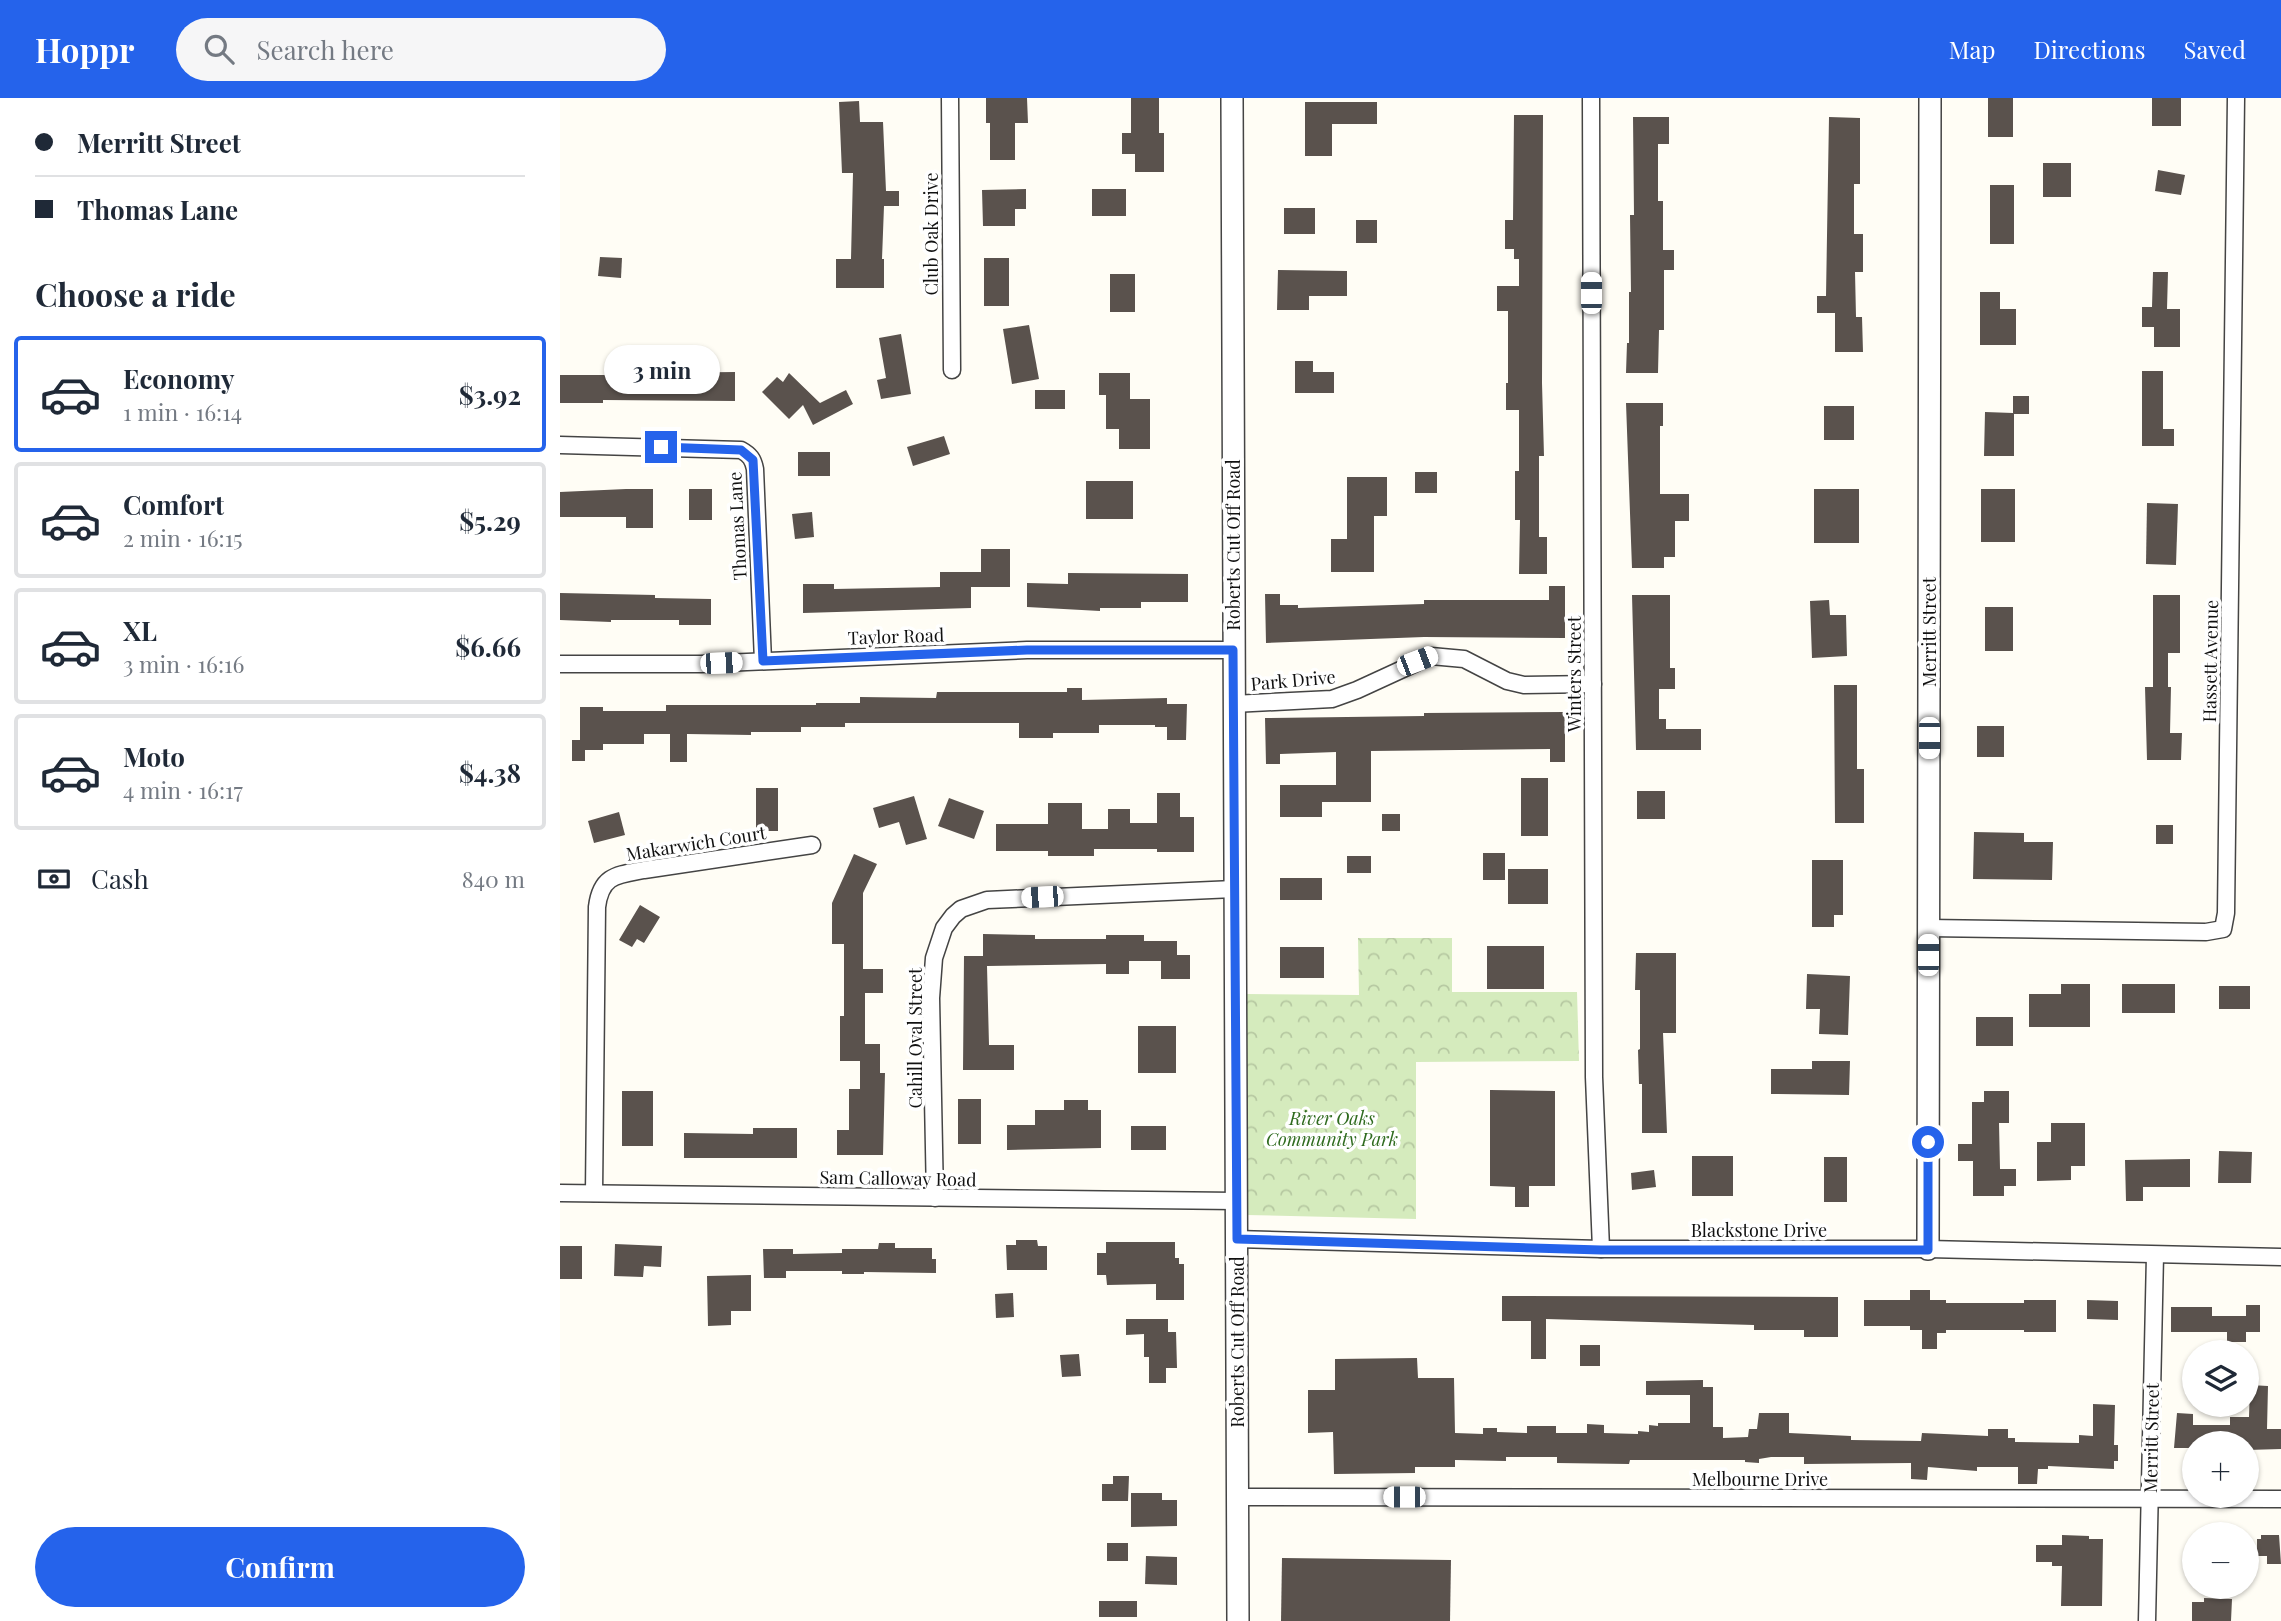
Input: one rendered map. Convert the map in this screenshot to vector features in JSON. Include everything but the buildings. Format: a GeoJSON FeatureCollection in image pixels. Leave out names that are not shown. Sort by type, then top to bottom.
{"type":"FeatureCollection","features":[{"type":"Feature","properties":{"kind":"street","name":"Club Oak Drive"},"geometry":{"type":"LineString","coordinates":[[950,98],[952,370]]}},
{"type":"Feature","properties":{"kind":"street","name":"Roberts Cut Off Road"},"geometry":{"type":"LineString","coordinates":[[1232,98],[1238,1621]]}},
{"type":"Feature","properties":{"kind":"street","name":"Winters Street"},"geometry":{"type":"LineString","coordinates":[[1591,98],[1594,1077],[1601,1250]]}},
{"type":"Feature","properties":{"kind":"street","name":"Merritt Street"},"geometry":{"type":"LineString","coordinates":[[1928,1250],[1930,98]]}},
{"type":"Feature","properties":{"kind":"street","name":"Hassett Avenue"},"geometry":{"type":"LineString","coordinates":[[1928,928],[2206,932],[2222,929],[2226,913],[2236,98]]}},
{"type":"Feature","properties":{"kind":"street","name":"Thomas Lane"},"geometry":{"type":"LineString","coordinates":[[560,445],[741,450],[748,453],[755,469],[763,661]]}},
{"type":"Feature","properties":{"kind":"street","name":"Taylor Road"},"geometry":{"type":"LineString","coordinates":[[560,664],[701,664],[1027,650],[1233,650]]}},
{"type":"Feature","properties":{"kind":"street","name":"Park Drive"},"geometry":{"type":"LineString","coordinates":[[1233,704],[1332,699],[1431,656],[1464,659],[1507,681],[1524,685],[1593,684]]}},
{"type":"Feature","properties":{"kind":"street","name":"Makarwich Court"},"geometry":{"type":"LineString","coordinates":[[594,1193],[597,907],[607,880],[617,875],[644,870],[813,845]]}},
{"type":"Feature","properties":{"kind":"street","name":"Cahill Oval Street"},"geometry":{"type":"LineString","coordinates":[[936,1198],[931,998],[934,958],[944,928],[961,909],[987,900],[1234,890]]}},
{"type":"Feature","properties":{"kind":"street","name":"Sam Calloway Road"},"geometry":{"type":"LineString","coordinates":[[560,1192],[1236,1201]]}},
{"type":"Feature","properties":{"kind":"street","name":"Blackstone Drive"},"geometry":{"type":"LineString","coordinates":[[1237,1239],[1601,1250],[1928,1250],[2281,1257]]}},
{"type":"Feature","properties":{"kind":"street","name":"Merritt Street"},"geometry":{"type":"LineString","coordinates":[[2147,1621],[2155,1255]]}},
{"type":"Feature","properties":{"kind":"street","name":"Melbourne Drive"},"geometry":{"type":"LineString","coordinates":[[1238,1497],[2281,1499]]}},
{"type":"Feature","properties":{"kind":"green space","name":"River Oaks Community Park"},"geometry":{"type":"Polygon","coordinates":[[[1358,938],[1452,938],[1452,992],[1577,992],[1579,1061],[1416,1062],[1416,1219],[1247,1215],[1246,994],[1359,995],[1358,938]]]}},
{"type":"Feature","properties":{"kind":"route"},"geometry":{"type":"LineString","coordinates":[[661,447],[741,450],[748,453],[753,460],[763,661],[1027,650],[1233,650],[1237,1239],[1601,1250],[1928,1250],[1928,1142]]}}]}
